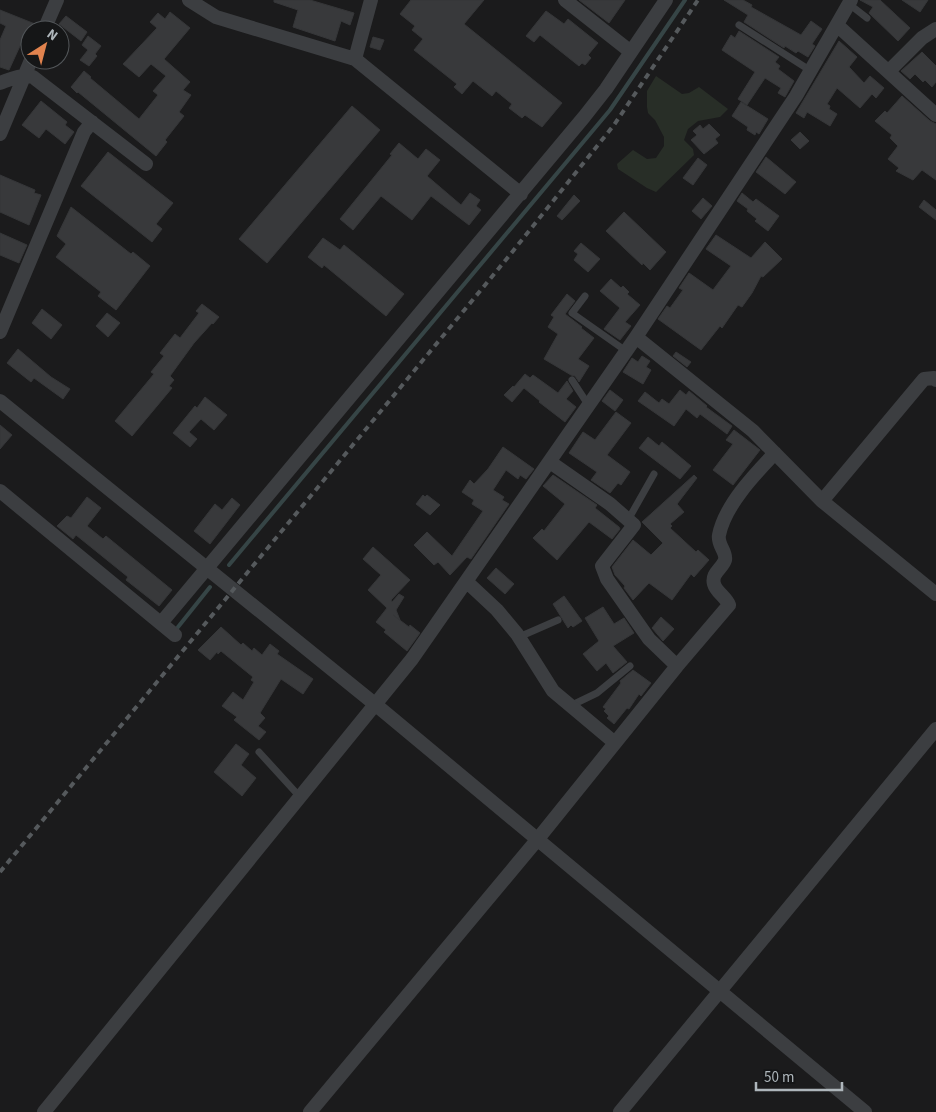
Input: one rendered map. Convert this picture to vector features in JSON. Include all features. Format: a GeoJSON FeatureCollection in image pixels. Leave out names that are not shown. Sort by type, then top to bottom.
{"type":"FeatureCollection","features":[{"type":"Feature","properties":{"kind":"street"},"geometry":{"type":"LineString","coordinates":[[48,20],[56,0]]}},
{"type":"Feature","properties":{"kind":"street"},"geometry":{"type":"LineString","coordinates":[[189,0],[216,17],[355,59],[521,194]]}},
{"type":"Feature","properties":{"kind":"street"},"geometry":{"type":"LineString","coordinates":[[355,59],[371,0]]}},
{"type":"Feature","properties":{"kind":"street"},"geometry":{"type":"LineString","coordinates":[[565,0],[631,52]]}},
{"type":"Feature","properties":{"kind":"street"},"geometry":{"type":"LineString","coordinates":[[161,623],[584,117],[606,89],[666,0]]}},
{"type":"Feature","properties":{"kind":"street"},"geometry":{"type":"LineString","coordinates":[[44,1112],[412,659],[636,337],[796,96],[838,26],[850,2]]}},
{"type":"Feature","properties":{"kind":"street"},"geometry":{"type":"LineString","coordinates":[[838,26],[936,115]]}},
{"type":"Feature","properties":{"kind":"street"},"geometry":{"type":"LineString","coordinates":[[888,71],[922,38],[936,29]]}},
{"type":"Feature","properties":{"kind":"street"},"geometry":{"type":"LineString","coordinates":[[0,134],[27,70]]}},
{"type":"Feature","properties":{"kind":"street"},"geometry":{"type":"LineString","coordinates":[[0,83],[25,75],[32,77],[146,164]]}},
{"type":"Feature","properties":{"kind":"street"},"geometry":{"type":"LineString","coordinates":[[0,332],[84,132],[92,122]]}},
{"type":"Feature","properties":{"kind":"street"},"geometry":{"type":"LineString","coordinates":[[636,337],[753,431],[822,501],[936,594]]}},
{"type":"Feature","properties":{"kind":"street"},"geometry":{"type":"LineString","coordinates":[[822,501],[924,379],[934,378],[936,380]]}},
{"type":"Feature","properties":{"kind":"street"},"geometry":{"type":"LineString","coordinates":[[0,401],[376,705],[865,1112]]}},
{"type":"Feature","properties":{"kind":"street"},"geometry":{"type":"LineString","coordinates":[[310,1112],[537,840],[677,666],[729,606],[727,599],[714,585],[714,577],[725,560],[719,545],[719,535],[727,515],[739,495],[753,476],[775,453]]}},
{"type":"Feature","properties":{"kind":"street"},"geometry":{"type":"LineString","coordinates":[[550,462],[610,504],[634,525],[602,566],[607,579],[650,639],[677,666]]}},
{"type":"Feature","properties":{"kind":"street"},"geometry":{"type":"LineString","coordinates":[[0,491],[175,635]]}},
{"type":"Feature","properties":{"kind":"street"},"geometry":{"type":"LineString","coordinates":[[466,582],[497,610],[519,637],[553,691],[615,743]]}},
{"type":"Feature","properties":{"kind":"street"},"geometry":{"type":"LineString","coordinates":[[620,1112],[936,729]]}},
{"type":"Feature","properties":{"kind":"lane"},"geometry":{"type":"LineString","coordinates":[[850,2],[867,18]]}},
{"type":"Feature","properties":{"kind":"lane"},"geometry":{"type":"LineString","coordinates":[[739,25],[811,71]]}},
{"type":"Feature","properties":{"kind":"lane"},"geometry":{"type":"LineString","coordinates":[[585,296],[572,313],[626,351]]}},
{"type":"Feature","properties":{"kind":"lane"},"geometry":{"type":"LineString","coordinates":[[572,380],[589,406]]}},
{"type":"Feature","properties":{"kind":"lane"},"geometry":{"type":"LineString","coordinates":[[628,520],[654,474]]}},
{"type":"Feature","properties":{"kind":"lane"},"geometry":{"type":"LineString","coordinates":[[519,637],[558,620]]}},
{"type":"Feature","properties":{"kind":"lane"},"geometry":{"type":"LineString","coordinates":[[570,707],[597,693],[630,666]]}},
{"type":"Feature","properties":{"kind":"lane"},"geometry":{"type":"LineString","coordinates":[[259,752],[300,798]]}},
{"type":"Feature","properties":{"kind":"shaded area"},"geometry":{"type":"Polygon","coordinates":[[[656,76],[682,94],[689,93],[699,87],[728,109],[720,117],[698,121],[688,129],[684,140],[693,149],[694,155],[656,192],[618,169],[617,164],[633,150],[647,159],[656,158],[664,146],[664,137],[655,120],[648,113],[647,107],[647,91],[656,76]]]}},
{"type":"Feature","properties":{"kind":"building"},"geometry":{"type":"Polygon","coordinates":[[[274,0],[310,0],[354,13],[350,25],[341,21],[335,41],[293,27],[298,10],[274,2],[274,0]]]}},
{"type":"Feature","properties":{"kind":"building"},"geometry":{"type":"Polygon","coordinates":[[[411,0],[484,0],[464,24],[562,103],[542,127],[525,115],[522,118],[509,108],[512,104],[496,91],[492,96],[473,81],[462,94],[454,87],[457,84],[414,50],[423,39],[412,30],[415,26],[400,14],[411,0]]]}},
{"type":"Feature","properties":{"kind":"building"},"geometry":{"type":"Polygon","coordinates":[[[579,0],[625,0],[609,23],[579,0]]]}},
{"type":"Feature","properties":{"kind":"building"},"geometry":{"type":"Polygon","coordinates":[[[724,0],[743,0],[752,5],[751,7],[801,35],[811,21],[822,29],[812,44],[815,46],[808,57],[798,51],[796,53],[785,46],[784,48],[744,22],[748,15],[724,0]]]}},
{"type":"Feature","properties":{"kind":"building"},"geometry":{"type":"Polygon","coordinates":[[[860,0],[880,0],[910,28],[898,41],[869,13],[873,7],[860,0]]]}},
{"type":"Feature","properties":{"kind":"building"},"geometry":{"type":"Polygon","coordinates":[[[902,0],[928,0],[920,12],[902,0]]]}},
{"type":"Feature","properties":{"kind":"building"},"geometry":{"type":"Polygon","coordinates":[[[0,10],[25,20],[20,20],[20,46],[9,70],[0,67],[0,40],[6,26],[0,23],[0,10]]]}},
{"type":"Feature","properties":{"kind":"building"},"geometry":{"type":"Polygon","coordinates":[[[546,11],[564,24],[568,19],[598,43],[588,55],[591,58],[585,65],[582,63],[579,66],[540,35],[534,42],[526,36],[546,11]]]}},
{"type":"Feature","properties":{"kind":"building"},"geometry":{"type":"Polygon","coordinates":[[[170,12],[190,28],[164,59],[190,82],[183,90],[191,95],[179,112],[184,116],[165,140],[167,142],[156,156],[71,87],[84,71],[139,119],[158,95],[153,91],[166,76],[151,64],[139,77],[123,64],[157,28],[150,22],[158,13],[165,19],[170,12]]]}},
{"type":"Feature","properties":{"kind":"building"},"geometry":{"type":"Polygon","coordinates":[[[66,16],[87,32],[81,41],[70,32],[70,20],[62,20],[66,16]]]}},
{"type":"Feature","properties":{"kind":"building"},"geometry":{"type":"Polygon","coordinates":[[[739,31],[779,57],[775,62],[780,66],[778,69],[794,81],[785,97],[778,93],[781,88],[765,78],[747,105],[738,99],[755,72],[722,50],[731,35],[735,38],[739,31]]]}},
{"type":"Feature","properties":{"kind":"building"},"geometry":{"type":"Polygon","coordinates":[[[88,36],[101,46],[95,54],[97,56],[89,66],[80,60],[88,50],[82,45],[88,36]]]}},
{"type":"Feature","properties":{"kind":"building"},"geometry":{"type":"Polygon","coordinates":[[[373,37],[384,40],[380,50],[370,47],[373,37]]]}},
{"type":"Feature","properties":{"kind":"building"},"geometry":{"type":"Polygon","coordinates":[[[839,41],[857,57],[849,67],[864,83],[870,76],[884,88],[876,98],[872,94],[860,108],[837,88],[827,104],[830,106],[829,109],[837,114],[830,126],[807,112],[804,118],[796,113],[839,41]]]}},
{"type":"Feature","properties":{"kind":"building"},"geometry":{"type":"Polygon","coordinates":[[[922,52],[936,66],[936,82],[932,87],[915,74],[910,79],[901,71],[922,52]]]}},
{"type":"Feature","properties":{"kind":"building"},"geometry":{"type":"Polygon","coordinates":[[[902,96],[936,124],[936,180],[922,170],[913,180],[896,171],[899,168],[888,159],[898,146],[890,138],[892,135],[875,121],[885,111],[887,113],[902,96]]]}},
{"type":"Feature","properties":{"kind":"building"},"geometry":{"type":"Polygon","coordinates":[[[41,101],[67,122],[65,125],[74,132],[65,144],[46,129],[39,138],[22,125],[41,101]]]}},
{"type":"Feature","properties":{"kind":"building"},"geometry":{"type":"Polygon","coordinates":[[[741,102],[768,119],[759,134],[756,132],[755,135],[747,130],[748,127],[732,116],[741,102]]]}},
{"type":"Feature","properties":{"kind":"building"},"geometry":{"type":"Polygon","coordinates":[[[352,106],[380,130],[267,263],[239,239],[352,106]]]}},
{"type":"Feature","properties":{"kind":"building"},"geometry":{"type":"Polygon","coordinates":[[[709,124],[720,135],[715,139],[718,143],[704,154],[691,140],[697,135],[693,131],[700,125],[703,129],[709,124]]]}},
{"type":"Feature","properties":{"kind":"building"},"geometry":{"type":"Polygon","coordinates":[[[800,132],[809,141],[800,149],[791,140],[800,132]]]}},
{"type":"Feature","properties":{"kind":"building"},"geometry":{"type":"Polygon","coordinates":[[[399,143],[418,159],[426,149],[440,160],[427,176],[461,205],[470,193],[480,200],[476,206],[481,210],[469,225],[431,196],[412,220],[381,196],[353,230],[340,219],[392,155],[390,154],[399,143]]]}},
{"type":"Feature","properties":{"kind":"building"},"geometry":{"type":"Polygon","coordinates":[[[108,152],[173,203],[156,224],[162,229],[152,242],[81,186],[108,152]]]}},
{"type":"Feature","properties":{"kind":"building"},"geometry":{"type":"Polygon","coordinates":[[[766,157],[796,182],[785,194],[756,172],[766,157]]]}},
{"type":"Feature","properties":{"kind":"building"},"geometry":{"type":"Polygon","coordinates":[[[698,158],[707,165],[693,185],[683,178],[698,158]]]}},
{"type":"Feature","properties":{"kind":"building"},"geometry":{"type":"Polygon","coordinates":[[[0,175],[35,190],[34,193],[41,195],[29,225],[0,212],[0,175]]]}},
{"type":"Feature","properties":{"kind":"building"},"geometry":{"type":"Polygon","coordinates":[[[742,193],[753,202],[756,199],[779,216],[768,231],[755,221],[757,219],[747,211],[748,209],[737,201],[742,193]]]}},
{"type":"Feature","properties":{"kind":"building"},"geometry":{"type":"Polygon","coordinates":[[[574,195],[580,201],[562,220],[557,216],[574,195]]]}},
{"type":"Feature","properties":{"kind":"building"},"geometry":{"type":"Polygon","coordinates":[[[703,198],[712,206],[701,219],[692,211],[703,198]]]}},
{"type":"Feature","properties":{"kind":"building"},"geometry":{"type":"Polygon","coordinates":[[[924,200],[936,210],[936,220],[919,207],[924,200]]]}},
{"type":"Feature","properties":{"kind":"building"},"geometry":{"type":"Polygon","coordinates":[[[71,207],[131,254],[133,252],[150,266],[116,310],[98,296],[101,292],[56,257],[66,244],[57,236],[71,207]]]}},
{"type":"Feature","properties":{"kind":"building"},"geometry":{"type":"Polygon","coordinates":[[[624,212],[666,252],[650,270],[643,263],[642,265],[606,231],[624,212]]]}},
{"type":"Feature","properties":{"kind":"building"},"geometry":{"type":"Polygon","coordinates":[[[0,233],[27,245],[19,263],[0,255],[0,233]]]}},
{"type":"Feature","properties":{"kind":"building"},"geometry":{"type":"Polygon","coordinates":[[[716,235],[751,258],[765,242],[782,259],[763,277],[761,276],[742,307],[738,305],[722,328],[720,326],[701,350],[658,319],[667,306],[670,308],[683,290],[679,288],[689,273],[713,290],[731,266],[706,249],[716,235]]]}},
{"type":"Feature","properties":{"kind":"building"},"geometry":{"type":"Polygon","coordinates":[[[323,238],[340,250],[344,245],[404,294],[386,316],[324,265],[322,268],[308,257],[323,238]]]}},
{"type":"Feature","properties":{"kind":"building"},"geometry":{"type":"Polygon","coordinates":[[[581,243],[600,259],[588,272],[574,260],[578,254],[574,251],[581,243]]]}},
{"type":"Feature","properties":{"kind":"building"},"geometry":{"type":"Polygon","coordinates":[[[611,279],[621,288],[623,286],[629,292],[627,294],[640,305],[625,322],[631,326],[620,340],[604,329],[620,308],[600,291],[611,279]]]}},
{"type":"Feature","properties":{"kind":"building"},"geometry":{"type":"Polygon","coordinates":[[[567,294],[575,301],[565,314],[594,338],[578,359],[589,366],[579,382],[575,376],[544,359],[558,334],[548,327],[554,317],[551,315],[567,294]]]}},
{"type":"Feature","properties":{"kind":"building"},"geometry":{"type":"Polygon","coordinates":[[[202,304],[219,317],[194,343],[170,376],[174,380],[169,386],[172,388],[132,436],[115,421],[154,374],[151,372],[164,356],[160,353],[175,334],[180,338],[199,313],[196,311],[202,304]]]}},
{"type":"Feature","properties":{"kind":"building"},"geometry":{"type":"Polygon","coordinates":[[[42,309],[62,325],[51,339],[32,323],[42,309]]]}},
{"type":"Feature","properties":{"kind":"building"},"geometry":{"type":"Polygon","coordinates":[[[107,313],[120,323],[108,337],[96,326],[107,313]]]}},
{"type":"Feature","properties":{"kind":"building"},"geometry":{"type":"Polygon","coordinates":[[[18,349],[51,377],[70,389],[63,399],[34,378],[31,382],[7,363],[18,349]]]}},
{"type":"Feature","properties":{"kind":"building"},"geometry":{"type":"Polygon","coordinates":[[[676,352],[691,362],[687,367],[673,356],[676,352]]]}},
{"type":"Feature","properties":{"kind":"building"},"geometry":{"type":"Polygon","coordinates":[[[642,356],[650,361],[646,367],[651,370],[643,384],[623,372],[632,358],[638,362],[642,356]]]}},
{"type":"Feature","properties":{"kind":"building"},"geometry":{"type":"Polygon","coordinates":[[[525,374],[530,378],[533,375],[558,393],[567,381],[573,391],[566,399],[576,407],[565,422],[524,388],[512,402],[504,395],[525,374]]]}},
{"type":"Feature","properties":{"kind":"building"},"geometry":{"type":"Polygon","coordinates":[[[610,390],[623,400],[615,411],[602,401],[610,390]]]}},
{"type":"Feature","properties":{"kind":"building"},"geometry":{"type":"Polygon","coordinates":[[[680,390],[686,395],[689,391],[706,407],[732,426],[727,434],[700,414],[697,418],[686,409],[674,426],[638,401],[645,392],[659,403],[662,399],[669,404],[680,390]]]}},
{"type":"Feature","properties":{"kind":"building"},"geometry":{"type":"Polygon","coordinates":[[[205,397],[227,415],[214,430],[201,419],[189,432],[197,439],[190,447],[173,433],[205,397]]]}},
{"type":"Feature","properties":{"kind":"building"},"geometry":{"type":"Polygon","coordinates":[[[616,412],[631,423],[607,455],[630,472],[621,485],[618,483],[610,493],[591,480],[597,472],[569,453],[583,432],[595,440],[616,412]]]}},
{"type":"Feature","properties":{"kind":"building"},"geometry":{"type":"Polygon","coordinates":[[[0,425],[12,435],[0,449],[0,425]]]}},
{"type":"Feature","properties":{"kind":"building"},"geometry":{"type":"Polygon","coordinates":[[[734,430],[760,450],[733,485],[713,470],[733,444],[726,440],[734,430]]]}},
{"type":"Feature","properties":{"kind":"building"},"geometry":{"type":"Polygon","coordinates":[[[648,437],[659,446],[662,442],[691,466],[680,479],[639,448],[648,437]]]}},
{"type":"Feature","properties":{"kind":"building"},"geometry":{"type":"Polygon","coordinates":[[[503,447],[534,469],[526,479],[520,475],[518,479],[506,470],[493,490],[504,497],[502,500],[509,504],[471,559],[467,557],[450,575],[438,562],[434,565],[414,545],[427,532],[452,556],[483,511],[472,504],[474,500],[462,492],[470,480],[474,484],[488,469],[503,447]]]}},
{"type":"Feature","properties":{"kind":"building"},"geometry":{"type":"Polygon","coordinates":[[[553,475],[597,505],[595,508],[619,527],[620,529],[612,539],[589,522],[557,560],[533,538],[542,529],[544,531],[565,504],[543,486],[553,475]]]}},
{"type":"Feature","properties":{"kind":"building"},"geometry":{"type":"Polygon","coordinates":[[[694,475],[697,478],[677,504],[684,512],[670,524],[672,526],[670,528],[696,552],[698,550],[709,560],[694,577],[691,574],[672,600],[649,583],[633,600],[624,588],[625,586],[615,575],[612,567],[633,540],[651,555],[663,543],[642,522],[694,475]]]}},
{"type":"Feature","properties":{"kind":"building"},"geometry":{"type":"Polygon","coordinates":[[[423,495],[425,497],[427,495],[440,505],[430,515],[416,504],[423,495]]]}},
{"type":"Feature","properties":{"kind":"building"},"geometry":{"type":"Polygon","coordinates":[[[87,497],[101,508],[87,526],[103,539],[106,536],[172,590],[159,606],[126,580],[128,577],[76,535],[73,539],[57,526],[67,516],[71,518],[87,497]]]}},
{"type":"Feature","properties":{"kind":"building"},"geometry":{"type":"Polygon","coordinates":[[[232,498],[240,505],[210,544],[194,531],[215,504],[222,510],[232,498]]]}},
{"type":"Feature","properties":{"kind":"building"},"geometry":{"type":"Polygon","coordinates":[[[373,547],[410,580],[391,600],[392,602],[399,594],[404,597],[396,610],[400,620],[393,615],[409,627],[410,625],[420,633],[407,651],[384,632],[386,630],[376,622],[387,608],[368,590],[381,575],[363,559],[373,547]]]}},
{"type":"Feature","properties":{"kind":"building"},"geometry":{"type":"Polygon","coordinates":[[[496,568],[514,584],[505,594],[487,578],[496,568]]]}},
{"type":"Feature","properties":{"kind":"building"},"geometry":{"type":"Polygon","coordinates":[[[564,596],[582,621],[573,627],[571,625],[568,628],[553,604],[564,596]]]}},
{"type":"Feature","properties":{"kind":"building"},"geometry":{"type":"Polygon","coordinates":[[[603,607],[614,624],[624,618],[634,633],[613,646],[627,662],[613,673],[606,663],[597,671],[583,654],[599,641],[585,618],[603,607]]]}},
{"type":"Feature","properties":{"kind":"building"},"geometry":{"type":"Polygon","coordinates":[[[661,617],[674,629],[663,641],[652,628],[661,617]]]}},
{"type":"Feature","properties":{"kind":"building"},"geometry":{"type":"Polygon","coordinates":[[[221,627],[241,645],[243,643],[252,651],[254,648],[262,655],[270,644],[279,651],[277,654],[313,679],[303,694],[281,679],[260,713],[265,718],[258,726],[266,732],[259,740],[234,720],[237,717],[222,706],[233,692],[243,700],[254,682],[251,680],[253,677],[221,651],[218,654],[217,652],[210,660],[198,650],[221,627]]]}},
{"type":"Feature","properties":{"kind":"building"},"geometry":{"type":"Polygon","coordinates":[[[633,670],[651,683],[641,696],[639,694],[629,709],[627,708],[614,724],[607,718],[609,716],[603,707],[621,683],[620,681],[633,670]]]}},
{"type":"Feature","properties":{"kind":"building"},"geometry":{"type":"Polygon","coordinates":[[[236,744],[249,754],[241,765],[256,778],[242,796],[214,772],[236,744]]]}},
{"type":"Feature","properties":{"kind":"waterway"},"geometry":{"type":"LineString","coordinates":[[229,565],[610,110],[685,0]]}},
{"type":"Feature","properties":{"kind":"waterway"},"geometry":{"type":"LineString","coordinates":[[178,627],[210,587]]}},
{"type":"Feature","properties":{"kind":"railway"},"geometry":{"type":"LineString","coordinates":[[0,872],[509,256],[614,125],[698,0]]}}]}
